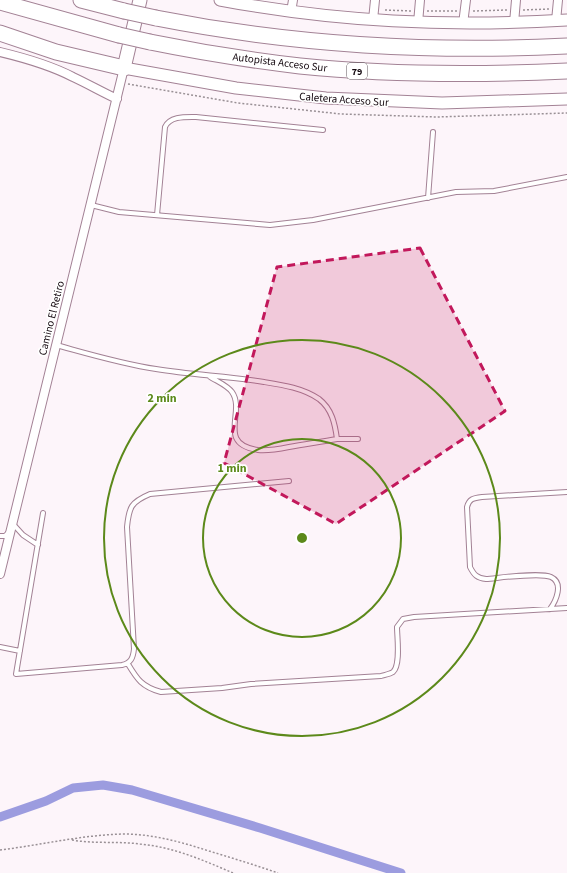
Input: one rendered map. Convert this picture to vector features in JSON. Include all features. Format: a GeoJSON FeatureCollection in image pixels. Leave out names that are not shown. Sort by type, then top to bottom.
{"type":"FeatureCollection","features":[{"type":"Feature","properties":{"kind":"highway"},"geometry":{"type":"LineString","coordinates":[[81,0],[156,18],[263,36],[370,46],[474,49],[567,46]]}},
{"type":"Feature","properties":{"kind":"highway","name":"Autopista Acceso Sur"},"geometry":{"type":"LineString","coordinates":[[0,2],[119,35],[150,42],[262,61],[352,70],[458,74],[567,71]]}},
{"type":"Feature","properties":{"kind":"highway"},"geometry":{"type":"LineString","coordinates":[[0,33],[56,52],[124,68]]}},
{"type":"Feature","properties":{"kind":"main road"},"geometry":{"type":"LineString","coordinates":[[124,68],[140,0]]}},
{"type":"Feature","properties":{"kind":"main road"},"geometry":{"type":"LineString","coordinates":[[220,0],[291,12],[418,23],[514,23],[562,20]]}},
{"type":"Feature","properties":{"kind":"main road","name":"Caletera Acceso Sur"},"geometry":{"type":"LineString","coordinates":[[124,68],[236,88],[326,98],[442,103],[567,99]]}},
{"type":"Feature","properties":{"kind":"street"},"geometry":{"type":"LineString","coordinates":[[291,12],[293,0]]}},
{"type":"Feature","properties":{"kind":"street"},"geometry":{"type":"LineString","coordinates":[[373,20],[375,0]]}},
{"type":"Feature","properties":{"kind":"street"},"geometry":{"type":"LineString","coordinates":[[418,23],[420,0]]}},
{"type":"Feature","properties":{"kind":"street"},"geometry":{"type":"LineString","coordinates":[[463,24],[466,0]]}},
{"type":"Feature","properties":{"kind":"street"},"geometry":{"type":"LineString","coordinates":[[514,23],[516,0]]}},
{"type":"Feature","properties":{"kind":"street"},"geometry":{"type":"LineString","coordinates":[[558,0],[562,20]]}},
{"type":"Feature","properties":{"kind":"street"},"geometry":{"type":"LineString","coordinates":[[0,52],[43,63],[117,99]]}},
{"type":"Feature","properties":{"kind":"street","name":"Camino El Retiro"},"geometry":{"type":"LineString","coordinates":[[0,574],[124,68]]}},
{"type":"Feature","properties":{"kind":"lane"},"geometry":{"type":"LineString","coordinates":[[157,215],[166,127],[170,121],[182,117],[196,117],[323,130]]}},
{"type":"Feature","properties":{"kind":"lane"},"geometry":{"type":"LineString","coordinates":[[428,198],[433,132]]}},
{"type":"Feature","properties":{"kind":"lane"},"geometry":{"type":"LineString","coordinates":[[91,205],[118,212],[270,225],[313,220],[467,191],[494,191],[567,177]]}},
{"type":"Feature","properties":{"kind":"lane"},"geometry":{"type":"LineString","coordinates":[[56,344],[103,358],[154,369],[240,378],[281,385],[304,391],[319,400],[328,408],[333,416],[337,439]]}},
{"type":"Feature","properties":{"kind":"lane"},"geometry":{"type":"LineString","coordinates":[[207,375],[232,392],[235,399],[236,408],[233,429],[236,438],[241,444],[258,450],[273,450],[337,439],[358,439]]}},
{"type":"Feature","properties":{"kind":"lane"},"geometry":{"type":"LineString","coordinates":[[43,514],[16,674],[122,665],[128,664],[133,658],[134,649],[128,514],[131,505],[139,499],[150,494],[289,481]]}},
{"type":"Feature","properties":{"kind":"lane"},"geometry":{"type":"LineString","coordinates":[[550,610],[555,602],[558,589],[556,581],[552,577],[539,575],[479,579],[474,575],[470,567],[467,507],[468,502],[473,498],[567,492]]}},
{"type":"Feature","properties":{"kind":"lane"},"geometry":{"type":"LineString","coordinates":[[0,536],[5,536],[12,526],[38,544]]}},
{"type":"Feature","properties":{"kind":"lane"},"geometry":{"type":"LineString","coordinates":[[128,664],[137,679],[144,685],[161,692],[222,688],[251,684],[381,676],[392,672],[396,668],[398,661],[397,627],[403,618],[567,608]]}},
{"type":"Feature","properties":{"kind":"lane"},"geometry":{"type":"LineString","coordinates":[[0,647],[20,650]]}},
{"type":"Feature","properties":{"kind":"path"},"geometry":{"type":"LineString","coordinates":[[0,850],[70,839],[122,834],[169,838],[255,864],[278,873]]}},
{"type":"Feature","properties":{"kind":"path"},"geometry":{"type":"LineString","coordinates":[[70,839],[86,843],[137,843],[163,847],[190,855],[233,873]]}},
{"type":"Feature","properties":{"kind":"highlighted area"},"geometry":{"type":"Polygon","coordinates":[[[420,248],[505,411],[336,524],[224,463],[277,267],[420,248]]]}},
{"type":"Feature","properties":{"kind":"waterway"},"geometry":{"type":"LineString","coordinates":[[0,817],[46,801],[73,788],[103,785],[132,790],[260,828],[401,873]]}}]}
